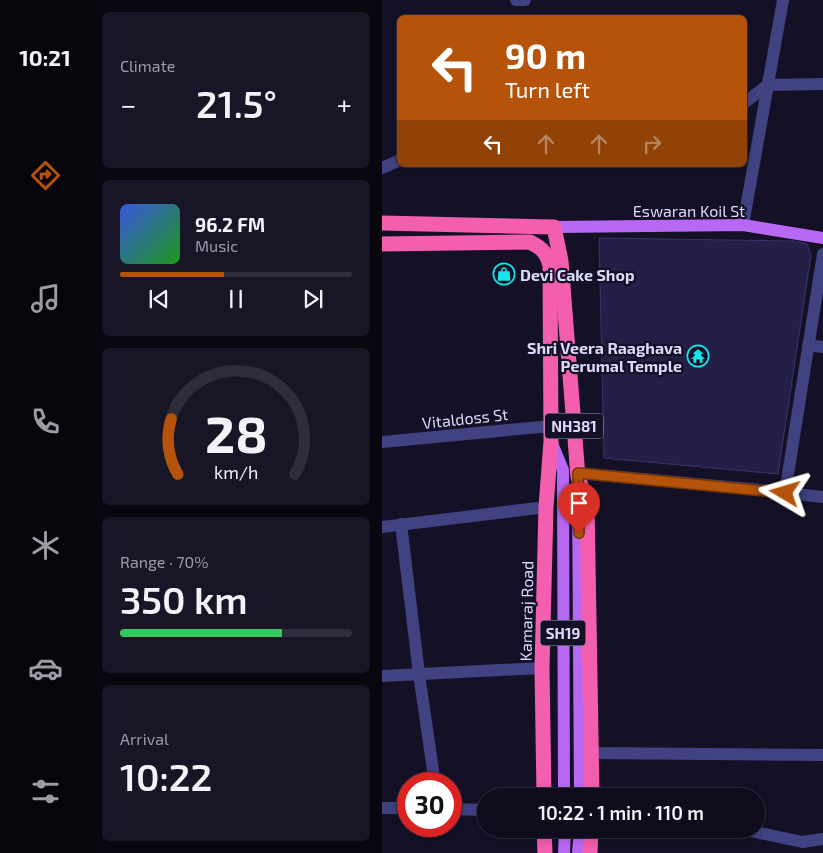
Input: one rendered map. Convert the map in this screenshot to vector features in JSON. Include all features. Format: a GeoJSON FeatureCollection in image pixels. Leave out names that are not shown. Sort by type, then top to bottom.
{"type":"FeatureCollection","features":[{"type":"Feature","properties":{"kind":"highway"},"geometry":{"type":"LineString","coordinates":[[382,223],[554,227]]}},
{"type":"Feature","properties":{"kind":"highway","name":"NH381"},"geometry":{"type":"LineString","coordinates":[[554,227],[561,261],[573,474],[587,503],[592,788]]}},
{"type":"Feature","properties":{"kind":"highway","name":"NH381"},"geometry":{"type":"LineString","coordinates":[[382,244],[530,242],[540,247],[547,255],[550,266],[551,426]]}},
{"type":"Feature","properties":{"kind":"highway","name":"Kamaraj Road"},"geometry":{"type":"LineString","coordinates":[[544,788],[542,668],[546,507],[551,426]]}},
{"type":"Feature","properties":{"kind":"highway"},"geometry":{"type":"LineString","coordinates":[[544,838],[545,853]]}},
{"type":"Feature","properties":{"kind":"highway"},"geometry":{"type":"LineString","coordinates":[[590,853],[591,838]]}},
{"type":"Feature","properties":{"kind":"main road","name":"Eswaran Koil St"},"geometry":{"type":"LineString","coordinates":[[554,227],[743,225],[822,238]]}},
{"type":"Feature","properties":{"kind":"main road","name":"SH19"},"geometry":{"type":"LineString","coordinates":[[551,442],[573,474],[579,495],[580,788]]}},
{"type":"Feature","properties":{"kind":"main road","name":"SH19"},"geometry":{"type":"LineString","coordinates":[[564,788],[573,474]]}},
{"type":"Feature","properties":{"kind":"main road"},"geometry":{"type":"LineString","coordinates":[[564,853],[565,838]]}},
{"type":"Feature","properties":{"kind":"main road"},"geometry":{"type":"LineString","coordinates":[[578,853],[579,838]]}},
{"type":"Feature","properties":{"kind":"street"},"geometry":{"type":"LineString","coordinates":[[516,0],[525,0]]}},
{"type":"Feature","properties":{"kind":"street"},"geometry":{"type":"LineString","coordinates":[[743,225],[783,0]]}},
{"type":"Feature","properties":{"kind":"street"},"geometry":{"type":"LineString","coordinates":[[747,101],[768,85],[822,84]]}},
{"type":"Feature","properties":{"kind":"street"},"geometry":{"type":"LineString","coordinates":[[382,168],[397,161]]}},
{"type":"Feature","properties":{"kind":"street"},"geometry":{"type":"LineString","coordinates":[[785,493],[822,254]]}},
{"type":"Feature","properties":{"kind":"street"},"geometry":{"type":"LineString","coordinates":[[808,345],[822,347]]}},
{"type":"Feature","properties":{"kind":"street","name":"Vitaldoss St"},"geometry":{"type":"LineString","coordinates":[[382,442],[551,426]]}},
{"type":"Feature","properties":{"kind":"street"},"geometry":{"type":"LineString","coordinates":[[573,474],[822,498]]}},
{"type":"Feature","properties":{"kind":"street"},"geometry":{"type":"LineString","coordinates":[[382,527],[546,507]]}},
{"type":"Feature","properties":{"kind":"street"},"geometry":{"type":"LineString","coordinates":[[401,524],[433,772]]}},
{"type":"Feature","properties":{"kind":"street"},"geometry":{"type":"LineString","coordinates":[[382,676],[542,668]]}},
{"type":"Feature","properties":{"kind":"street"},"geometry":{"type":"LineString","coordinates":[[592,753],[822,755]]}},
{"type":"Feature","properties":{"kind":"street"},"geometry":{"type":"LineString","coordinates":[[382,808],[397,808]]}},
{"type":"Feature","properties":{"kind":"street"},"geometry":{"type":"LineString","coordinates":[[462,809],[477,809]]}},
{"type":"Feature","properties":{"kind":"street"},"geometry":{"type":"LineString","coordinates":[[765,834],[802,842],[822,839]]}},
{"type":"Feature","properties":{"kind":"building","name":"Shri Veera Raaghava Perumal Temple"},"geometry":{"type":"Polygon","coordinates":[[[599,238],[794,241],[807,244],[811,255],[778,474],[604,458],[599,238]]]}},
{"type":"Feature","properties":{"kind":"place","name":"Devi Cake Shop"},"geometry":{"type":"Point","coordinates":[504,274]}},
{"type":"Feature","properties":{"kind":"place","name":"Shri Veera Raaghava Perumal Temple"},"geometry":{"type":"Point","coordinates":[698,356]}},
{"type":"Feature","properties":{"kind":"route"},"geometry":{"type":"LineString","coordinates":[[579,533],[578,473],[785,493]]}}]}
